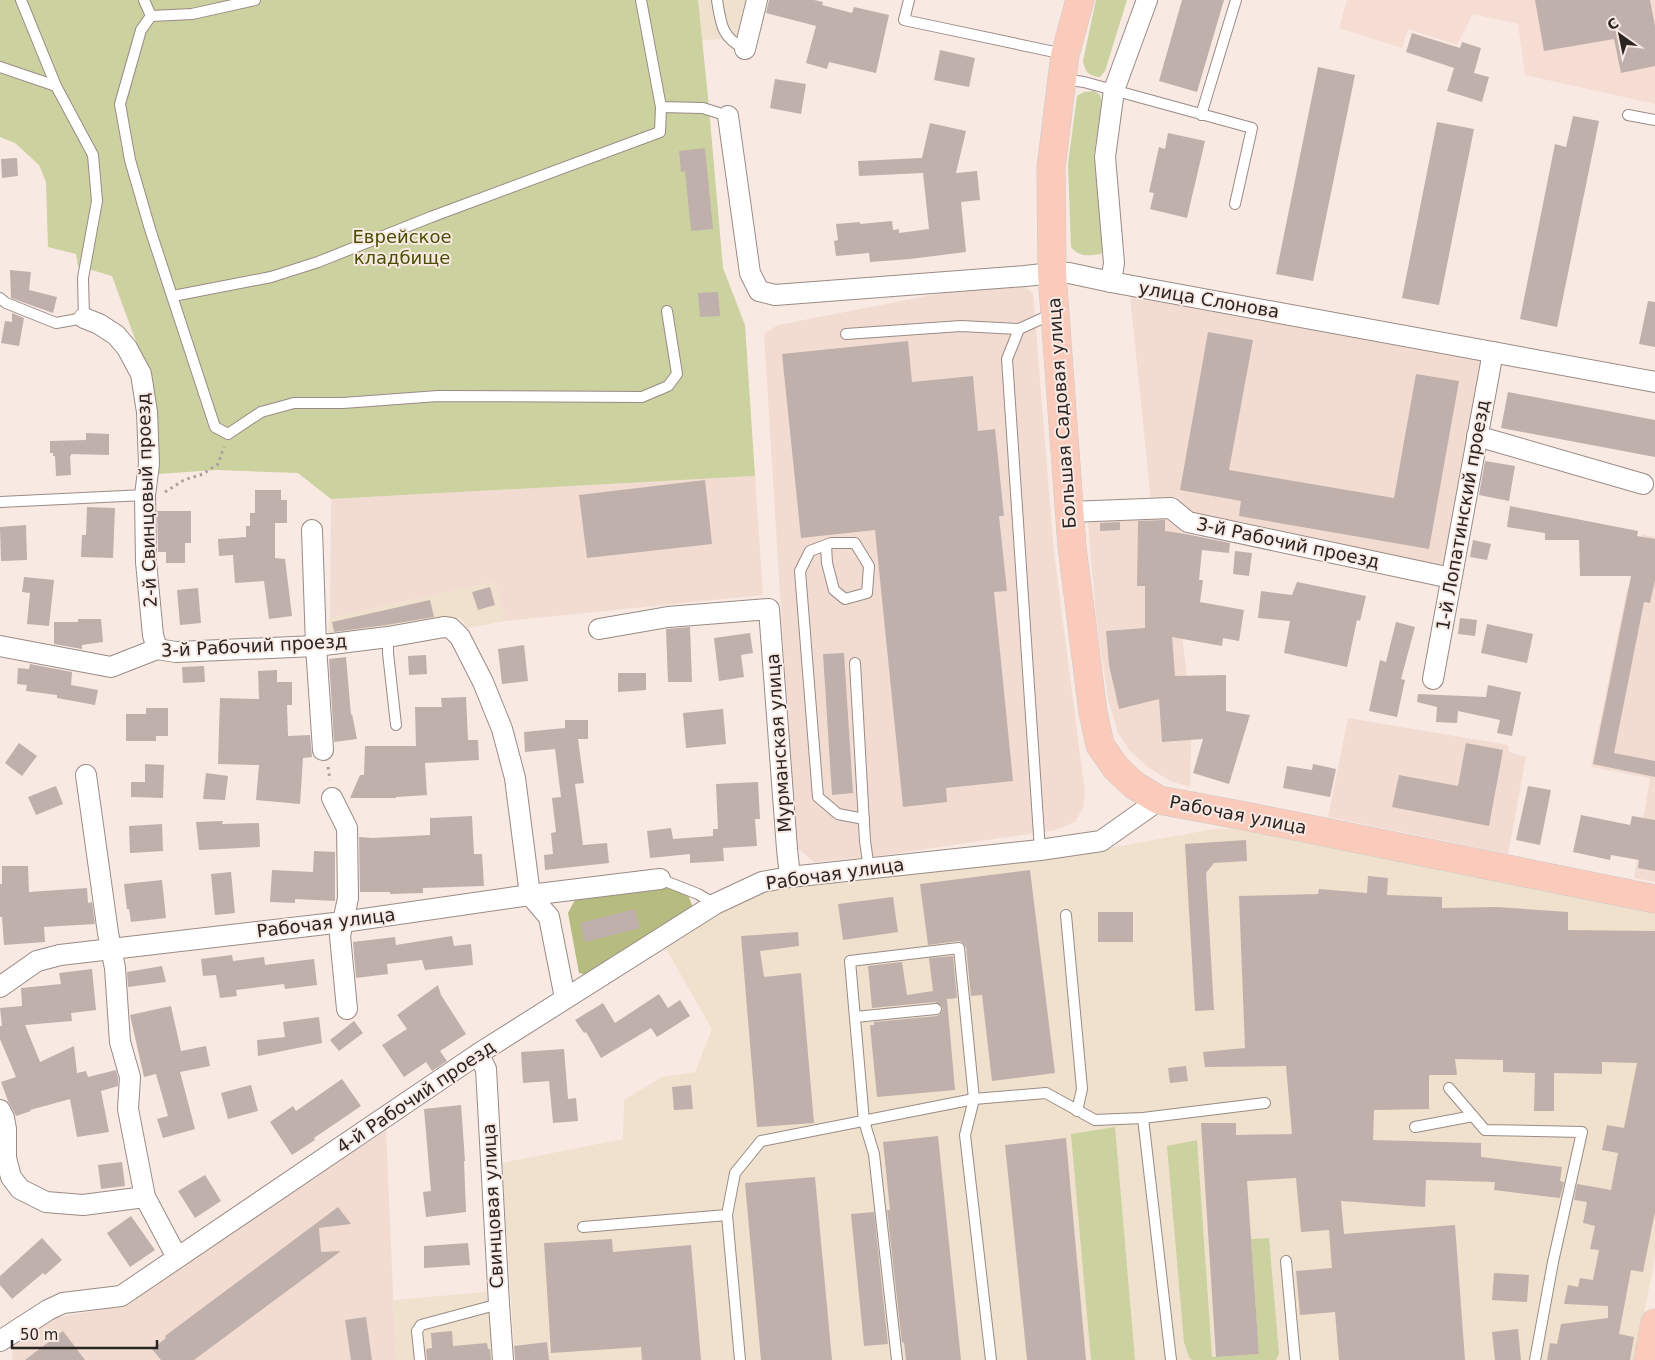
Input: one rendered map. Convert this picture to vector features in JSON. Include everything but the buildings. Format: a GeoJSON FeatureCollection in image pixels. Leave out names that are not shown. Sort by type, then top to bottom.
{"type":"FeatureCollection","features":[{"type":"Feature","properties":{"kind":"main road","name":"Большая Садовая улица"},"geometry":{"type":"LineString","coordinates":[[1080,0],[1064,67],[1051,168],[1052,273],[1069,512],[1093,712],[1100,745],[1116,768],[1134,785],[1159,800]]}},
{"type":"Feature","properties":{"kind":"main road","name":"Рабочая улица"},"geometry":{"type":"LineString","coordinates":[[1159,800],[1655,899]]}},
{"type":"Feature","properties":{"kind":"street"},"geometry":{"type":"LineString","coordinates":[[745,49],[757,0]]}},
{"type":"Feature","properties":{"kind":"street"},"geometry":{"type":"LineString","coordinates":[[1111,282],[1114,263],[1105,157],[1114,90],[1147,0]]}},
{"type":"Feature","properties":{"kind":"street","name":"улица Слонова"},"geometry":{"type":"LineString","coordinates":[[728,116],[750,273],[759,291],[775,295],[1069,272],[1111,282],[1655,382]]}},
{"type":"Feature","properties":{"kind":"street","name":"2-й Свинцовый проезд"},"geometry":{"type":"LineString","coordinates":[[84,318],[99,324],[116,335],[127,348],[142,374],[147,412],[150,464],[145,495],[146,562],[157,650]]}},
{"type":"Feature","properties":{"kind":"street","name":"1-й Лопатинский проезд"},"geometry":{"type":"LineString","coordinates":[[1433,678],[1493,352]]}},
{"type":"Feature","properties":{"kind":"street"},"geometry":{"type":"LineString","coordinates":[[1477,436],[1643,484]]}},
{"type":"Feature","properties":{"kind":"street","name":"3-й Рабочий проезд"},"geometry":{"type":"LineString","coordinates":[[1069,512],[1171,508],[1188,522],[1451,578]]}},
{"type":"Feature","properties":{"kind":"street"},"geometry":{"type":"LineString","coordinates":[[312,530],[316,646],[323,750]]}},
{"type":"Feature","properties":{"kind":"street","name":"Мурманская улица"},"geometry":{"type":"LineString","coordinates":[[600,629],[668,617],[769,609],[786,849],[790,877]]}},
{"type":"Feature","properties":{"kind":"street","name":"3-й Рабочий проезд"},"geometry":{"type":"LineString","coordinates":[[0,646],[111,667],[157,650],[176,652],[316,646],[388,637],[444,627],[452,628],[460,637],[479,674],[502,729],[515,778],[530,895]]}},
{"type":"Feature","properties":{"kind":"street"},"geometry":{"type":"LineString","coordinates":[[86,775],[107,924],[113,950],[120,1042],[130,1077],[128,1109],[145,1197],[172,1248],[179,1256]]}},
{"type":"Feature","properties":{"kind":"street"},"geometry":{"type":"LineString","coordinates":[[332,798],[347,828],[348,898],[340,936],[348,1010]]}},
{"type":"Feature","properties":{"kind":"street","name":"Рабочая улица"},"geometry":{"type":"LineString","coordinates":[[715,904],[762,882],[790,877],[1040,850],[1101,841],[1159,800]]}},
{"type":"Feature","properties":{"kind":"street","name":"Рабочая улица"},"geometry":{"type":"LineString","coordinates":[[0,987],[37,961],[60,955],[343,922],[530,895],[660,879]]}},
{"type":"Feature","properties":{"kind":"street"},"geometry":{"type":"LineString","coordinates":[[530,895],[549,917],[565,998]]}},
{"type":"Feature","properties":{"kind":"street","name":"4-й Рабочий проезд"},"geometry":{"type":"LineString","coordinates":[[0,1341],[48,1310],[63,1303],[121,1296],[478,1054],[715,904]]}},
{"type":"Feature","properties":{"kind":"street","name":"Свинцовая улица"},"geometry":{"type":"LineString","coordinates":[[478,1054],[486,1068],[503,1360]]}},
{"type":"Feature","properties":{"kind":"street"},"geometry":{"type":"LineString","coordinates":[[0,1110],[6,1129],[7,1164],[11,1177],[20,1189],[46,1202],[83,1205],[145,1197]]}},
{"type":"Feature","properties":{"kind":"lane"},"geometry":{"type":"LineString","coordinates":[[0,298],[6,303],[56,323],[84,318],[83,278],[97,201],[93,155],[56,86],[21,0]]}},
{"type":"Feature","properties":{"kind":"lane"},"geometry":{"type":"LineString","coordinates":[[144,0],[151,16]]}},
{"type":"Feature","properties":{"kind":"lane"},"geometry":{"type":"LineString","coordinates":[[151,16],[192,14],[255,0]]}},
{"type":"Feature","properties":{"kind":"lane"},"geometry":{"type":"LineString","coordinates":[[173,296],[271,277],[318,262],[431,217],[660,132],[661,107],[641,0]]}},
{"type":"Feature","properties":{"kind":"lane"},"geometry":{"type":"LineString","coordinates":[[717,0],[724,34],[733,44],[745,49]]}},
{"type":"Feature","properties":{"kind":"lane"},"geometry":{"type":"LineString","coordinates":[[909,0],[904,20],[1064,67],[1084,82],[1252,128],[1235,204]]}},
{"type":"Feature","properties":{"kind":"lane"},"geometry":{"type":"LineString","coordinates":[[1200,115],[1236,0]]}},
{"type":"Feature","properties":{"kind":"lane"},"geometry":{"type":"LineString","coordinates":[[151,16],[141,30],[120,104],[130,160],[150,229],[215,427],[228,434],[261,412],[294,403],[344,403],[438,396],[642,396],[668,386],[677,374],[667,311]]}},
{"type":"Feature","properties":{"kind":"lane"},"geometry":{"type":"LineString","coordinates":[[0,67],[56,86]]}},
{"type":"Feature","properties":{"kind":"lane"},"geometry":{"type":"LineString","coordinates":[[661,107],[703,108],[728,116]]}},
{"type":"Feature","properties":{"kind":"lane"},"geometry":{"type":"LineString","coordinates":[[1628,115],[1655,120]]}},
{"type":"Feature","properties":{"kind":"lane"},"geometry":{"type":"LineString","coordinates":[[846,334],[961,326],[1019,329],[1055,313]]}},
{"type":"Feature","properties":{"kind":"lane"},"geometry":{"type":"LineString","coordinates":[[1019,329],[1007,359],[1040,850]]}},
{"type":"Feature","properties":{"kind":"lane"},"geometry":{"type":"LineString","coordinates":[[0,502],[145,495]]}},
{"type":"Feature","properties":{"kind":"lane"},"geometry":{"type":"LineString","coordinates":[[826,545],[827,563],[834,590],[846,599],[867,593],[869,566],[855,544],[831,543],[810,551],[800,571],[818,797],[838,814],[864,819]]}},
{"type":"Feature","properties":{"kind":"lane"},"geometry":{"type":"LineString","coordinates":[[388,637],[396,725]]}},
{"type":"Feature","properties":{"kind":"lane"},"geometry":{"type":"LineString","coordinates":[[855,663],[865,841],[869,868]]}},
{"type":"Feature","properties":{"kind":"lane"},"geometry":{"type":"LineString","coordinates":[[660,879],[698,894],[715,904]]}},
{"type":"Feature","properties":{"kind":"lane"},"geometry":{"type":"LineString","coordinates":[[1066,915],[1082,1089],[1077,1111]]}},
{"type":"Feature","properties":{"kind":"lane"},"geometry":{"type":"LineString","coordinates":[[897,1360],[874,1154],[864,1121],[850,961],[959,948],[974,1099],[965,1135],[991,1360]]}},
{"type":"Feature","properties":{"kind":"lane"},"geometry":{"type":"LineString","coordinates":[[854,1017],[936,1009]]}},
{"type":"Feature","properties":{"kind":"lane"},"geometry":{"type":"LineString","coordinates":[[1450,1088],[1485,1130],[1582,1132],[1553,1262],[1535,1360]]}},
{"type":"Feature","properties":{"kind":"lane"},"geometry":{"type":"LineString","coordinates":[[740,1360],[728,1215],[735,1173],[761,1141],[974,1099],[1046,1093],[1095,1120],[1143,1118],[1265,1103]]}},
{"type":"Feature","properties":{"kind":"lane"},"geometry":{"type":"LineString","coordinates":[[1415,1127],[1473,1116]]}},
{"type":"Feature","properties":{"kind":"lane"},"geometry":{"type":"LineString","coordinates":[[1143,1118],[1171,1360]]}},
{"type":"Feature","properties":{"kind":"lane"},"geometry":{"type":"LineString","coordinates":[[583,1227],[728,1215]]}},
{"type":"Feature","properties":{"kind":"lane"},"geometry":{"type":"LineString","coordinates":[[1286,1260],[1295,1360]]}},
{"type":"Feature","properties":{"kind":"lane"},"geometry":{"type":"LineString","coordinates":[[420,1360],[417,1331],[421,1324],[499,1304]]}},
{"type":"Feature","properties":{"kind":"path"},"geometry":{"type":"LineString","coordinates":[[145,495],[161,496],[184,480],[203,474],[218,464],[228,434]]}},
{"type":"Feature","properties":{"kind":"path"},"geometry":{"type":"LineString","coordinates":[[323,750],[330,772],[332,798]]}},
{"type":"Feature","properties":{"kind":"shaded area"},"geometry":{"type":"Polygon","coordinates":[[[698,0],[750,0],[741,38],[701,40],[698,0]]]}},
{"type":"Feature","properties":{"kind":"shaded area"},"geometry":{"type":"Polygon","coordinates":[[[1347,0],[1655,0],[1655,104],[1525,75],[1518,24],[1473,14],[1457,45],[1408,29],[1402,48],[1339,28],[1347,0]]]}},
{"type":"Feature","properties":{"kind":"shaded area"},"geometry":{"type":"Polygon","coordinates":[[[1023,287],[1033,294],[1054,553],[1085,793],[1083,808],[1075,822],[1056,830],[878,856],[814,862],[797,848],[795,836],[764,334],[778,325],[958,290],[1023,287]]]}},
{"type":"Feature","properties":{"kind":"shaded area"},"geometry":{"type":"Polygon","coordinates":[[[1130,296],[1496,363],[1458,570],[1181,525],[1177,596],[1192,717],[1190,787],[1170,781],[1149,768],[1130,751],[1118,733],[1108,699],[1096,617],[1088,523],[1093,515],[1151,501],[1130,296]]]}},
{"type":"Feature","properties":{"kind":"shaded area"},"geometry":{"type":"Polygon","coordinates":[[[755,476],[763,595],[506,621],[494,582],[330,618],[331,499],[755,476]]]}},
{"type":"Feature","properties":{"kind":"shaded area"},"geometry":{"type":"Polygon","coordinates":[[[1642,534],[1655,537],[1655,882],[1634,878],[1650,778],[1591,767],[1627,589],[1632,588],[1642,534]]]}},
{"type":"Feature","properties":{"kind":"shaded area"},"geometry":{"type":"Polygon","coordinates":[[[494,582],[506,621],[467,628],[460,618],[332,640],[328,633],[330,618],[494,582]]]}},
{"type":"Feature","properties":{"kind":"shaded area"},"geometry":{"type":"Polygon","coordinates":[[[1348,718],[1508,745],[1509,752],[1526,757],[1508,854],[1328,817],[1348,718]]]}},
{"type":"Feature","properties":{"kind":"shaded area"},"geometry":{"type":"Polygon","coordinates":[[[1251,828],[1655,912],[1655,1257],[1635,1360],[549,1360],[547,1342],[514,1346],[502,1163],[623,1139],[624,1100],[662,1077],[695,1072],[712,1029],[665,947],[733,904],[763,890],[792,885],[1043,860],[1214,829],[1251,828]]]}},
{"type":"Feature","properties":{"kind":"shaded area"},"geometry":{"type":"Polygon","coordinates":[[[386,1130],[396,1360],[12,1360],[14,1341],[59,1317],[123,1306],[386,1130]]]}},
{"type":"Feature","properties":{"kind":"shaded area"},"geometry":{"type":"Polygon","coordinates":[[[487,1292],[493,1360],[396,1360],[393,1300],[487,1292]]]}},
{"type":"Feature","properties":{"kind":"green space","name":"Еврейское кладбище"},"geometry":{"type":"Polygon","coordinates":[[[0,0],[698,0],[723,268],[745,325],[755,476],[331,499],[298,473],[216,470],[157,474],[146,369],[112,276],[78,266],[76,254],[48,247],[46,182],[39,165],[15,143],[0,137],[0,0]]]}},
{"type":"Feature","properties":{"kind":"green space"},"geometry":{"type":"Polygon","coordinates":[[[1096,0],[1127,0],[1105,71],[1100,77],[1088,72],[1083,61],[1096,0]]]}},
{"type":"Feature","properties":{"kind":"green space"},"geometry":{"type":"Polygon","coordinates":[[[1094,91],[1100,95],[1102,103],[1094,155],[1105,245],[1101,254],[1088,255],[1077,253],[1071,247],[1068,164],[1077,96],[1084,92],[1094,91]]]}},
{"type":"Feature","properties":{"kind":"green space"},"geometry":{"type":"Polygon","coordinates":[[[659,885],[688,895],[694,910],[587,975],[579,973],[568,913],[577,896],[659,885]]]}},
{"type":"Feature","properties":{"kind":"green space"},"geometry":{"type":"Polygon","coordinates":[[[1115,1127],[1135,1360],[1091,1360],[1071,1134],[1115,1127]]]}},
{"type":"Feature","properties":{"kind":"green space"},"geometry":{"type":"Polygon","coordinates":[[[1197,1140],[1212,1357],[1259,1354],[1251,1239],[1269,1238],[1279,1354],[1276,1360],[1192,1360],[1189,1357],[1184,1342],[1167,1146],[1197,1140]]]}}]}
